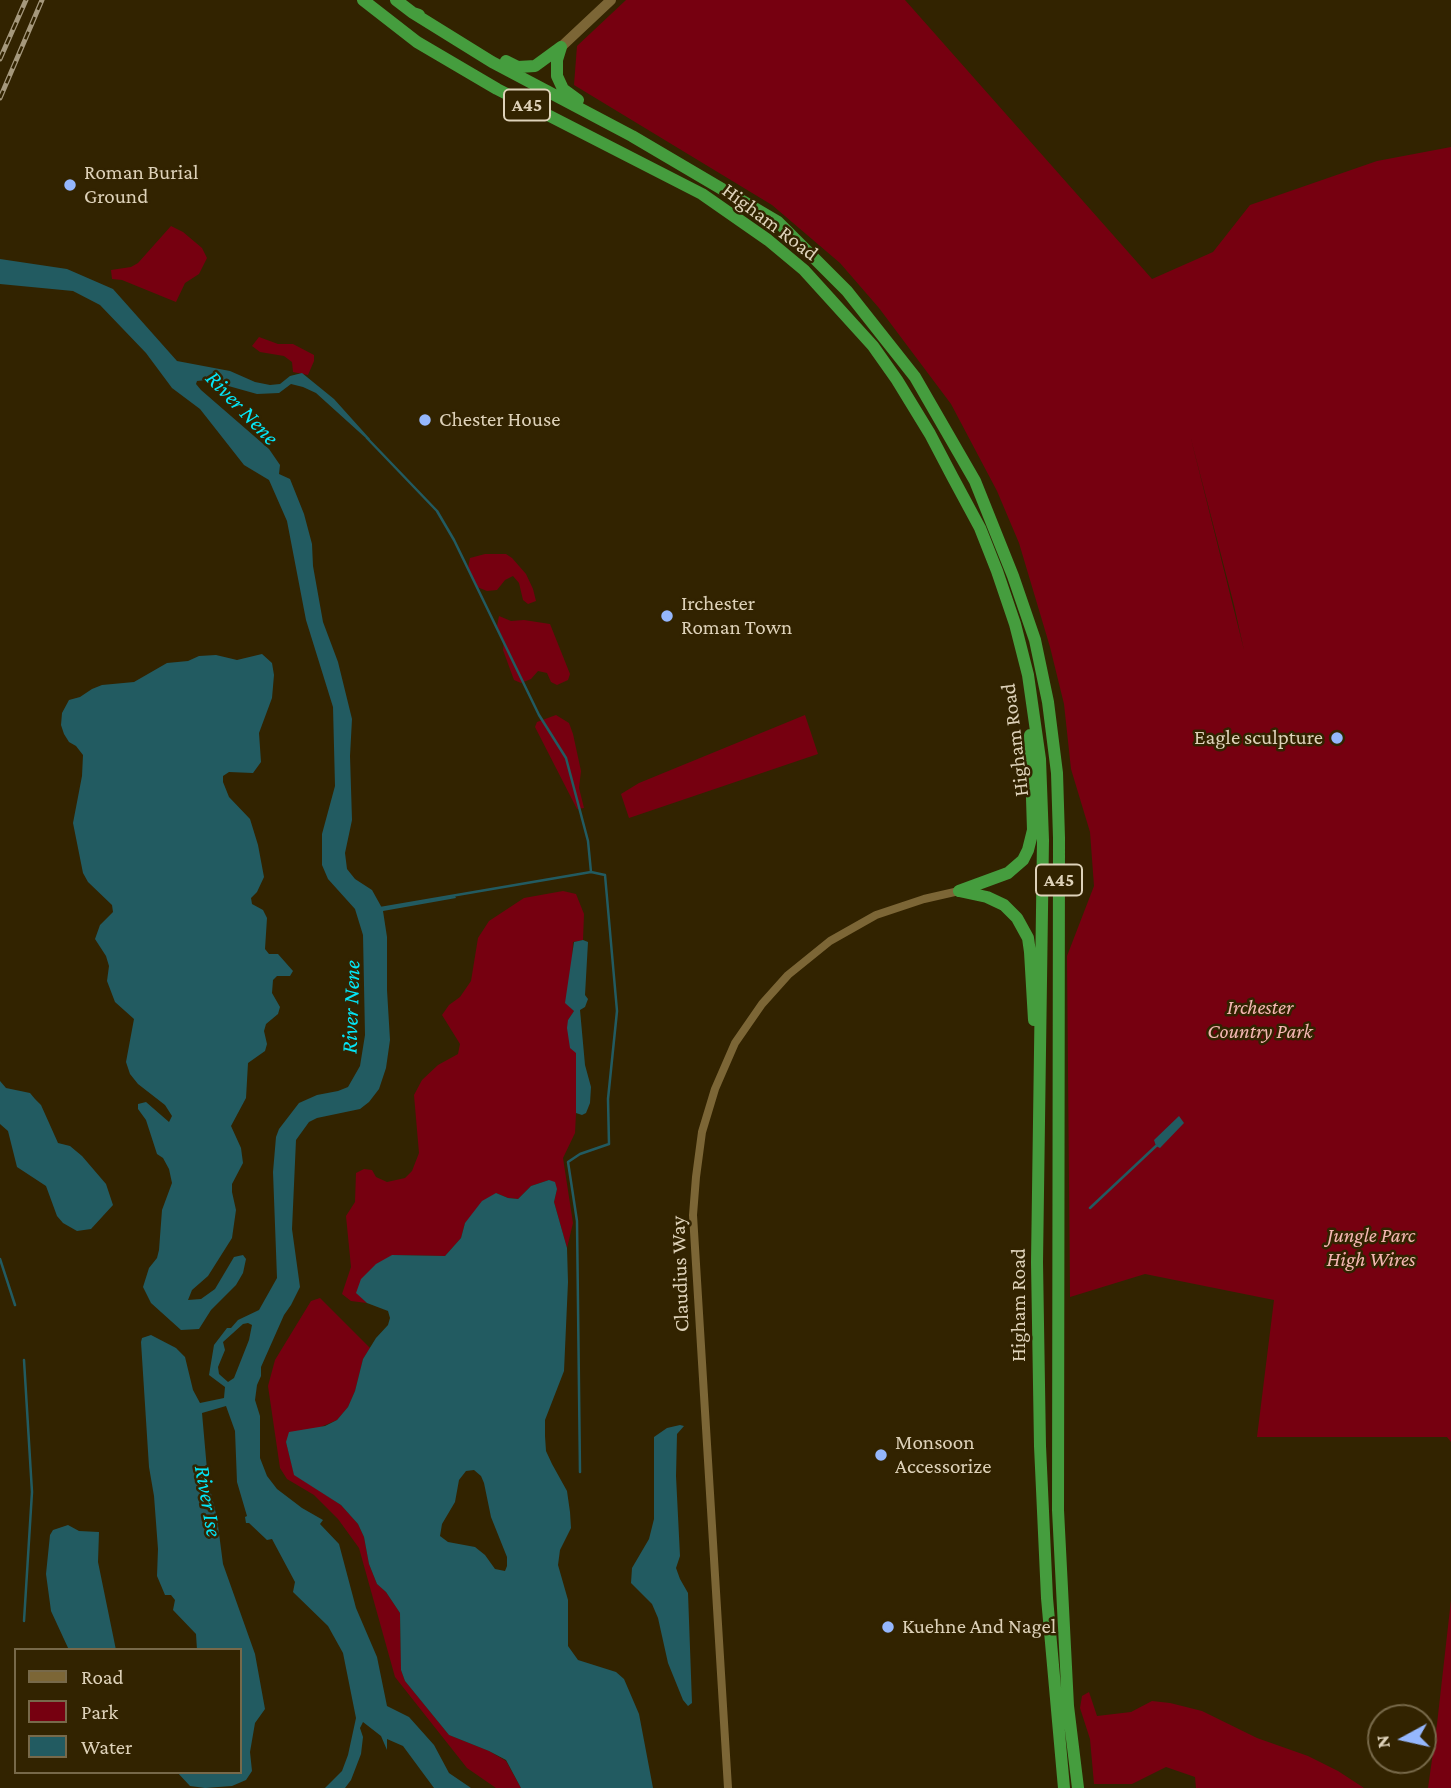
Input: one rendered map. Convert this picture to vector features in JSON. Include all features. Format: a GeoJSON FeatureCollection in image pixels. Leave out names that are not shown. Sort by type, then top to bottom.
{"type":"FeatureCollection","features":[{"type":"Feature","properties":{"kind":"highway","name":"Higham Road"},"geometry":{"type":"LineString","coordinates":[[363,0],[417,42],[497,89],[702,194],[768,240],[804,270],[873,346],[898,380],[930,434],[979,528],[993,561],[1015,624],[1028,675],[1040,759],[1044,839],[1037,1262],[1040,1446],[1047,1598],[1064,1788]]}},
{"type":"Feature","properties":{"kind":"highway","name":"A45"},"geometry":{"type":"LineString","coordinates":[[396,0],[413,13]]}},
{"type":"Feature","properties":{"kind":"highway","name":"Higham Road"},"geometry":{"type":"LineString","coordinates":[[413,13],[492,62],[632,136],[778,222],[847,291],[915,377],[975,481],[1013,576],[1035,640],[1048,702],[1057,773],[1058,1510],[1069,1706],[1078,1788]]}},
{"type":"Feature","properties":{"kind":"highway"},"geometry":{"type":"LineString","coordinates":[[413,13],[432,19],[518,67],[541,62],[561,47]]}},
{"type":"Feature","properties":{"kind":"highway"},"geometry":{"type":"LineString","coordinates":[[561,47],[556,69],[564,89],[571,96],[605,114],[632,136]]}},
{"type":"Feature","properties":{"kind":"highway"},"geometry":{"type":"LineString","coordinates":[[959,891],[1008,873],[1023,860],[1032,840],[1028,675]]}},
{"type":"Feature","properties":{"kind":"highway"},"geometry":{"type":"LineString","coordinates":[[959,891],[988,897],[1004,905],[1017,918],[1028,938],[1041,1083]]}},
{"type":"Feature","properties":{"kind":"street"},"geometry":{"type":"LineString","coordinates":[[561,47],[611,0]]}},
{"type":"Feature","properties":{"kind":"street","name":"Claudius Way"},"geometry":{"type":"LineString","coordinates":[[728,1788],[694,1215],[702,1132],[715,1089],[735,1043],[762,1004],[788,975],[830,942],[876,915],[959,891]]}},
{"type":"Feature","properties":{"kind":"green space","name":"Irchester Country Park"},"geometry":{"type":"Polygon","coordinates":[[[626,0],[905,0],[1152,279],[1213,252],[1250,205],[1377,161],[1451,147],[1451,1442],[1447,1437],[1257,1437],[1274,1300],[1145,1274],[1070,1297],[1067,956],[1094,886],[1090,832],[1071,769],[1064,704],[1019,543],[997,491],[951,404],[879,308],[840,263],[772,205],[574,85],[577,46],[626,0]],[[1190,435],[1244,650],[1234,605],[1190,435]]]}},
{"type":"Feature","properties":{"kind":"green space"},"geometry":{"type":"Polygon","coordinates":[[[171,226],[202,248],[207,258],[199,274],[185,283],[176,302],[122,280],[112,279],[111,270],[131,267],[138,263],[171,226]]]}},
{"type":"Feature","properties":{"kind":"green space"},"geometry":{"type":"Polygon","coordinates":[[[259,337],[278,344],[293,344],[314,355],[308,375],[293,372],[292,362],[284,356],[260,352],[252,346],[259,337]]]}},
{"type":"Feature","properties":{"kind":"green space"},"geometry":{"type":"Polygon","coordinates":[[[485,554],[506,554],[512,558],[526,574],[536,601],[528,604],[523,600],[519,583],[513,576],[505,580],[497,590],[487,591],[477,587],[468,568],[470,558],[485,554]]]}},
{"type":"Feature","properties":{"kind":"green space"},"geometry":{"type":"Polygon","coordinates":[[[499,616],[511,621],[550,624],[570,674],[568,680],[557,685],[551,682],[547,673],[538,671],[531,679],[521,683],[514,680],[503,650],[504,641],[497,626],[499,616]]]}},
{"type":"Feature","properties":{"kind":"green space"},"geometry":{"type":"Polygon","coordinates":[[[556,715],[569,723],[573,734],[581,771],[579,788],[584,808],[577,809],[535,727],[537,722],[556,715]]]}},
{"type":"Feature","properties":{"kind":"green space"},"geometry":{"type":"Polygon","coordinates":[[[805,715],[818,754],[629,818],[621,794],[639,783],[805,715]]]}},
{"type":"Feature","properties":{"kind":"green space"},"geometry":{"type":"Polygon","coordinates":[[[563,891],[576,894],[584,914],[583,940],[573,942],[570,1007],[574,1011],[568,1020],[578,1074],[575,1133],[563,1158],[573,1223],[567,1248],[554,1202],[557,1189],[549,1180],[531,1186],[518,1199],[496,1193],[465,1223],[461,1238],[445,1256],[392,1255],[362,1279],[357,1293],[367,1303],[351,1301],[342,1294],[351,1267],[346,1216],[355,1202],[356,1173],[364,1169],[372,1170],[376,1177],[387,1182],[405,1178],[412,1171],[419,1153],[414,1095],[422,1080],[438,1065],[458,1054],[460,1044],[442,1015],[471,981],[478,938],[489,921],[524,898],[563,891]]]}},
{"type":"Feature","properties":{"kind":"green space"},"geometry":{"type":"Polygon","coordinates":[[[320,1298],[370,1348],[363,1359],[348,1407],[337,1420],[286,1442],[294,1474],[341,1505],[358,1524],[377,1584],[400,1613],[401,1670],[405,1681],[449,1735],[506,1761],[521,1788],[496,1788],[467,1768],[395,1677],[359,1548],[338,1519],[314,1495],[287,1479],[280,1468],[268,1386],[275,1360],[311,1301],[320,1298]]]}},
{"type":"Feature","properties":{"kind":"green space"},"geometry":{"type":"Polygon","coordinates":[[[1451,1600],[1451,1788],[1428,1788],[1430,1774],[1437,1774],[1437,1724],[1451,1600]]]}},
{"type":"Feature","properties":{"kind":"green space"},"geometry":{"type":"Polygon","coordinates":[[[1089,1692],[1097,1716],[1131,1712],[1152,1701],[1202,1711],[1257,1738],[1308,1756],[1364,1788],[1196,1788],[1195,1777],[1166,1767],[1132,1784],[1094,1784],[1090,1739],[1080,1708],[1082,1696],[1089,1692]]]}},
{"type":"Feature","properties":{"kind":"water","name":"River Ise"},"geometry":{"type":"Polygon","coordinates":[[[0,259],[67,269],[113,289],[177,361],[230,371],[255,382],[270,385],[280,384],[290,376],[302,373],[334,399],[370,439],[316,393],[303,387],[291,384],[279,393],[257,394],[207,380],[197,381],[196,384],[269,449],[280,465],[279,474],[290,479],[304,514],[312,544],[323,622],[338,662],[352,719],[352,820],[345,853],[347,869],[355,879],[372,890],[382,908],[455,896],[456,898],[383,911],[387,937],[390,1040],[386,1068],[379,1089],[369,1102],[360,1109],[309,1122],[296,1140],[292,1229],[300,1287],[284,1315],[261,1367],[255,1400],[260,1416],[260,1458],[267,1476],[277,1489],[323,1520],[320,1524],[339,1544],[356,1608],[377,1657],[387,1706],[409,1717],[434,1745],[449,1773],[471,1788],[434,1788],[403,1746],[387,1739],[387,1750],[381,1736],[363,1722],[360,1728],[363,1737],[361,1754],[351,1780],[345,1788],[325,1788],[342,1771],[356,1718],[343,1653],[328,1626],[293,1592],[295,1582],[272,1539],[267,1540],[246,1523],[247,1516],[237,1482],[235,1431],[226,1406],[202,1413],[208,1481],[217,1518],[223,1564],[255,1654],[265,1709],[255,1723],[250,1752],[252,1771],[246,1780],[232,1786],[205,1788],[190,1786],[179,1774],[242,1774],[242,1648],[197,1648],[196,1634],[173,1610],[175,1600],[171,1595],[165,1595],[157,1576],[158,1549],[149,1467],[141,1342],[142,1338],[151,1335],[176,1348],[185,1357],[193,1390],[200,1403],[224,1398],[225,1387],[209,1375],[214,1345],[227,1328],[259,1310],[277,1278],[273,1172],[279,1129],[299,1103],[348,1087],[360,1066],[365,1035],[363,935],[355,909],[328,879],[322,865],[322,834],[335,786],[333,707],[306,620],[287,521],[269,480],[244,465],[200,409],[172,388],[146,353],[100,305],[73,291],[0,284],[0,259]],[[248,1323],[243,1324],[223,1342],[225,1350],[218,1367],[219,1374],[228,1382],[234,1378],[252,1325],[248,1323]]]}},
{"type":"Feature","properties":{"kind":"water"},"geometry":{"type":"Polygon","coordinates":[[[262,654],[272,663],[274,675],[272,698],[259,733],[261,762],[253,773],[229,772],[223,776],[223,782],[229,797],[250,819],[258,845],[264,877],[251,898],[252,904],[263,910],[267,918],[265,949],[269,954],[278,954],[293,971],[290,976],[277,976],[273,980],[272,993],[280,1007],[278,1014],[266,1024],[265,1051],[248,1063],[246,1098],[231,1126],[241,1148],[243,1163],[232,1184],[236,1210],[232,1238],[208,1276],[192,1290],[188,1300],[201,1299],[215,1289],[234,1257],[243,1255],[246,1259],[243,1273],[236,1285],[211,1310],[199,1329],[181,1330],[151,1303],[143,1287],[149,1268],[157,1258],[162,1210],[172,1183],[169,1169],[163,1158],[157,1154],[138,1104],[146,1102],[169,1122],[172,1116],[165,1105],[138,1084],[130,1074],[126,1062],[134,1019],[115,1002],[107,981],[109,966],[106,956],[95,939],[100,925],[113,912],[112,905],[88,882],[83,873],[73,823],[83,755],[64,734],[61,725],[62,713],[69,700],[92,689],[102,685],[134,682],[167,663],[188,661],[199,656],[216,655],[237,660],[262,654]]]}},
{"type":"Feature","properties":{"kind":"water"},"geometry":{"type":"Polygon","coordinates":[[[574,942],[588,942],[585,995],[588,999],[585,1007],[580,1010],[585,1065],[591,1087],[590,1103],[586,1113],[582,1115],[576,1113],[576,1053],[570,1048],[567,1028],[568,1020],[574,1011],[565,1003],[574,942]]]}},
{"type":"Feature","properties":{"kind":"water"},"geometry":{"type":"Polygon","coordinates":[[[0,1081],[6,1088],[30,1093],[41,1105],[58,1143],[70,1146],[82,1156],[106,1184],[113,1205],[91,1229],[77,1231],[63,1223],[57,1216],[46,1186],[17,1167],[8,1131],[0,1124],[0,1081]]]}},
{"type":"Feature","properties":{"kind":"water"},"geometry":{"type":"Polygon","coordinates":[[[1179,1116],[1184,1123],[1160,1148],[1156,1146],[1154,1140],[1179,1116]]]}},
{"type":"Feature","properties":{"kind":"water"},"geometry":{"type":"Polygon","coordinates":[[[549,1180],[555,1182],[557,1189],[554,1202],[567,1248],[564,1371],[545,1420],[545,1436],[546,1451],[567,1491],[570,1512],[571,1528],[560,1550],[558,1565],[568,1600],[568,1646],[578,1660],[616,1672],[624,1679],[639,1714],[653,1788],[521,1788],[506,1760],[449,1735],[405,1681],[401,1670],[400,1613],[377,1584],[358,1524],[341,1505],[294,1475],[286,1442],[289,1432],[325,1426],[337,1420],[348,1407],[355,1391],[363,1359],[388,1325],[388,1311],[367,1303],[356,1293],[361,1279],[376,1264],[392,1255],[445,1256],[461,1238],[465,1223],[482,1201],[496,1193],[518,1199],[531,1186],[549,1180]],[[474,1470],[466,1471],[459,1480],[455,1502],[442,1524],[440,1536],[448,1542],[475,1547],[495,1569],[505,1571],[507,1557],[491,1517],[481,1476],[474,1470]]]}},
{"type":"Feature","properties":{"kind":"water"},"geometry":{"type":"Polygon","coordinates":[[[684,1426],[677,1434],[680,1556],[676,1568],[688,1593],[692,1703],[688,1706],[668,1663],[658,1618],[652,1604],[631,1583],[632,1568],[649,1539],[654,1519],[654,1437],[667,1428],[684,1426]]]}},
{"type":"Feature","properties":{"kind":"water"},"geometry":{"type":"Polygon","coordinates":[[[68,1525],[79,1531],[99,1532],[98,1562],[116,1648],[68,1648],[51,1611],[46,1574],[50,1535],[53,1530],[68,1525]]]}},
{"type":"Feature","properties":{"kind":"waterway"},"geometry":{"type":"LineString","coordinates":[[367,438],[437,511],[454,540],[539,715],[566,758],[588,841],[591,872]]}},
{"type":"Feature","properties":{"kind":"waterway"},"geometry":{"type":"LineString","coordinates":[[381,908],[591,872],[605,875],[617,1011],[608,1099],[609,1144],[580,1154],[568,1162],[577,1221],[580,1472]]}},
{"type":"Feature","properties":{"kind":"waterway"},"geometry":{"type":"LineString","coordinates":[[1090,1208],[1156,1146]]}},
{"type":"Feature","properties":{"kind":"waterway"},"geometry":{"type":"LineString","coordinates":[[0,1259],[15,1305]]}},
{"type":"Feature","properties":{"kind":"waterway"},"geometry":{"type":"LineString","coordinates":[[24,1360],[32,1492],[24,1621]]}},
{"type":"Feature","properties":{"kind":"railway"},"geometry":{"type":"LineString","coordinates":[[0,59],[26,0]]}},
{"type":"Feature","properties":{"kind":"railway"},"geometry":{"type":"LineString","coordinates":[[0,98],[42,0]]}},
{"type":"Feature","properties":{"kind":"place","name":"Roman Burial Ground"},"geometry":{"type":"Point","coordinates":[70,185]}},
{"type":"Feature","properties":{"kind":"place","name":"Chester House"},"geometry":{"type":"Point","coordinates":[425,420]}},
{"type":"Feature","properties":{"kind":"place","name":"Irchester Roman Town"},"geometry":{"type":"Point","coordinates":[667,616]}},
{"type":"Feature","properties":{"kind":"place","name":"Eagle sculpture"},"geometry":{"type":"Point","coordinates":[1337,738]}},
{"type":"Feature","properties":{"kind":"place","name":"Monsoon Accessorize"},"geometry":{"type":"Point","coordinates":[881,1455]}},
{"type":"Feature","properties":{"kind":"place","name":"Kuehne And Nagel"},"geometry":{"type":"Point","coordinates":[888,1627]}},
{"type":"Feature","properties":{"kind":"water label","name":"River Nene"},"geometry":{"type":"Point","coordinates":[242,408]}},
{"type":"Feature","properties":{"kind":"water label","name":"River Nene"},"geometry":{"type":"Point","coordinates":[351,1007]}},
{"type":"Feature","properties":{"kind":"park label","name":"Jungle Parc High Wires"},"geometry":{"type":"Point","coordinates":[1371,1248]}}]}
